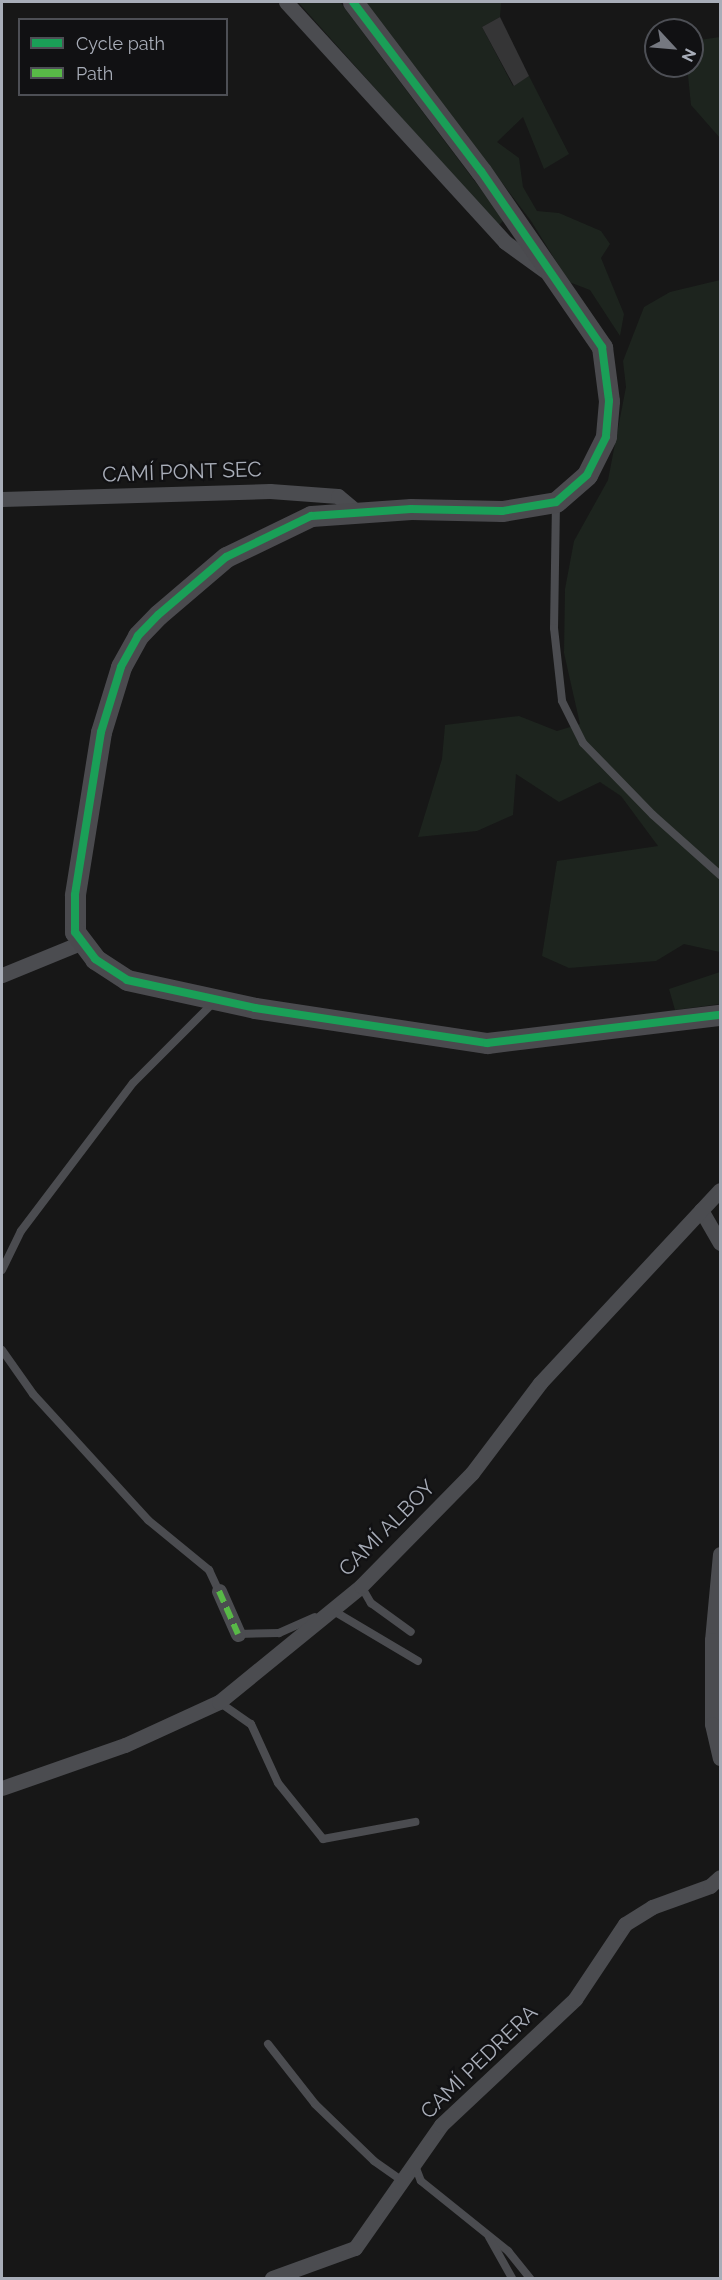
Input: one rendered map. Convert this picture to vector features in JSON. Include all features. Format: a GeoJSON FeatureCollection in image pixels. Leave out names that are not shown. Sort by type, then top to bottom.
{"type":"FeatureCollection","features":[{"type":"Feature","properties":{"kind":"main road"},"geometry":{"type":"LineString","coordinates":[[353,2],[553,276],[602,347],[609,401],[606,437],[587,475],[556,502],[502,511],[311,516],[226,557],[138,636],[121,667],[101,732],[75,895],[75,932],[95,959],[127,980],[216,1000],[487,1043],[720,1015]]}},
{"type":"Feature","properties":{"kind":"street"},"geometry":{"type":"LineString","coordinates":[[286,2],[505,242],[553,276]]}},
{"type":"Feature","properties":{"kind":"street","name":"CAMÍ PONT SEC"},"geometry":{"type":"LineString","coordinates":[[2,499],[270,491],[339,496],[357,513]]}},
{"type":"Feature","properties":{"kind":"street"},"geometry":{"type":"LineString","coordinates":[[2,975],[83,942]]}},
{"type":"Feature","properties":{"kind":"street","name":"CAMÍ ALBOY"},"geometry":{"type":"LineString","coordinates":[[2,1788],[125,1745],[219,1702],[362,1586],[472,1473],[540,1383],[720,1190]]}},
{"type":"Feature","properties":{"kind":"street"},"geometry":{"type":"LineString","coordinates":[[701,1210],[720,1243]]}},
{"type":"Feature","properties":{"kind":"street"},"geometry":{"type":"LineString","coordinates":[[720,1554],[712,1640],[712,1724],[720,1758]]}},
{"type":"Feature","properties":{"kind":"street"},"geometry":{"type":"LineString","coordinates":[[219,1591],[238,1634]]}},
{"type":"Feature","properties":{"kind":"street","name":"CAMÍ PEDRERA"},"geometry":{"type":"LineString","coordinates":[[272,2278],[355,2248],[441,2125],[575,1999],[625,1924],[652,1907],[710,1887],[720,1877]]}},
{"type":"Feature","properties":{"kind":"lane"},"geometry":{"type":"LineString","coordinates":[[556,502],[554,628],[562,702],[583,743],[652,815],[720,875]]}},
{"type":"Feature","properties":{"kind":"lane"},"geometry":{"type":"LineString","coordinates":[[2,1270],[21,1231],[133,1083],[216,1000]]}},
{"type":"Feature","properties":{"kind":"lane"},"geometry":{"type":"LineString","coordinates":[[2,1350],[33,1394],[148,1520],[209,1570],[219,1591]]}},
{"type":"Feature","properties":{"kind":"lane"},"geometry":{"type":"LineString","coordinates":[[362,1586],[371,1603],[411,1632]]}},
{"type":"Feature","properties":{"kind":"lane"},"geometry":{"type":"LineString","coordinates":[[238,1634],[279,1633],[332,1610],[418,1661]]}},
{"type":"Feature","properties":{"kind":"lane"},"geometry":{"type":"LineString","coordinates":[[219,1702],[251,1724],[278,1783],[323,1839],[415,1822]]}},
{"type":"Feature","properties":{"kind":"lane"},"geometry":{"type":"LineString","coordinates":[[268,2044],[315,2104],[374,2161],[402,2180]]}},
{"type":"Feature","properties":{"kind":"lane"},"geometry":{"type":"LineString","coordinates":[[414,2163],[421,2181],[488,2235],[530,2278]]}},
{"type":"Feature","properties":{"kind":"lane"},"geometry":{"type":"LineString","coordinates":[[488,2235],[512,2278]]}},
{"type":"Feature","properties":{"kind":"shaded area"},"geometry":{"type":"Polygon","coordinates":[[[298,2],[340,2],[504,220],[498,226],[298,2]]]}},
{"type":"Feature","properties":{"kind":"shaded area"},"geometry":{"type":"Polygon","coordinates":[[[365,2],[501,2],[500,17],[482,27],[513,86],[529,76],[569,154],[544,169],[523,117],[497,142],[519,158],[523,187],[537,211],[559,213],[601,231],[610,244],[601,258],[624,314],[620,336],[590,290],[569,282],[531,221],[365,2]]]}},
{"type":"Feature","properties":{"kind":"shaded area"},"geometry":{"type":"Polygon","coordinates":[[[720,37],[720,138],[691,105],[688,78],[704,78],[704,39],[720,37]]]}},
{"type":"Feature","properties":{"kind":"shaded area"},"geometry":{"type":"Polygon","coordinates":[[[720,280],[720,952],[684,944],[656,961],[569,968],[542,956],[557,861],[658,846],[621,796],[600,782],[559,802],[516,774],[513,815],[477,831],[418,837],[442,759],[445,725],[519,716],[557,731],[580,724],[564,653],[565,589],[574,541],[608,480],[626,387],[623,361],[644,307],[670,292],[720,280]]]}},
{"type":"Feature","properties":{"kind":"shaded area"},"geometry":{"type":"Polygon","coordinates":[[[720,972],[720,1004],[675,1010],[669,989],[720,972]]]}},
{"type":"Feature","properties":{"kind":"building"},"geometry":{"type":"Polygon","coordinates":[[[500,17],[529,76],[514,86],[482,27],[500,17]]]}},
{"type":"Feature","properties":{"kind":"marked path"},"geometry":{"type":"LineString","coordinates":[[219,1591],[238,1634]]}},
{"type":"Feature","properties":{"kind":"cycle path"},"geometry":{"type":"LineString","coordinates":[[353,2],[481,171],[602,347],[609,401],[606,437],[587,475],[556,502],[502,511],[411,509],[311,516],[226,557],[158,615],[138,636],[121,667],[101,732],[75,895],[75,932],[95,959],[127,980],[255,1008],[487,1043],[720,1015]]}}]}
